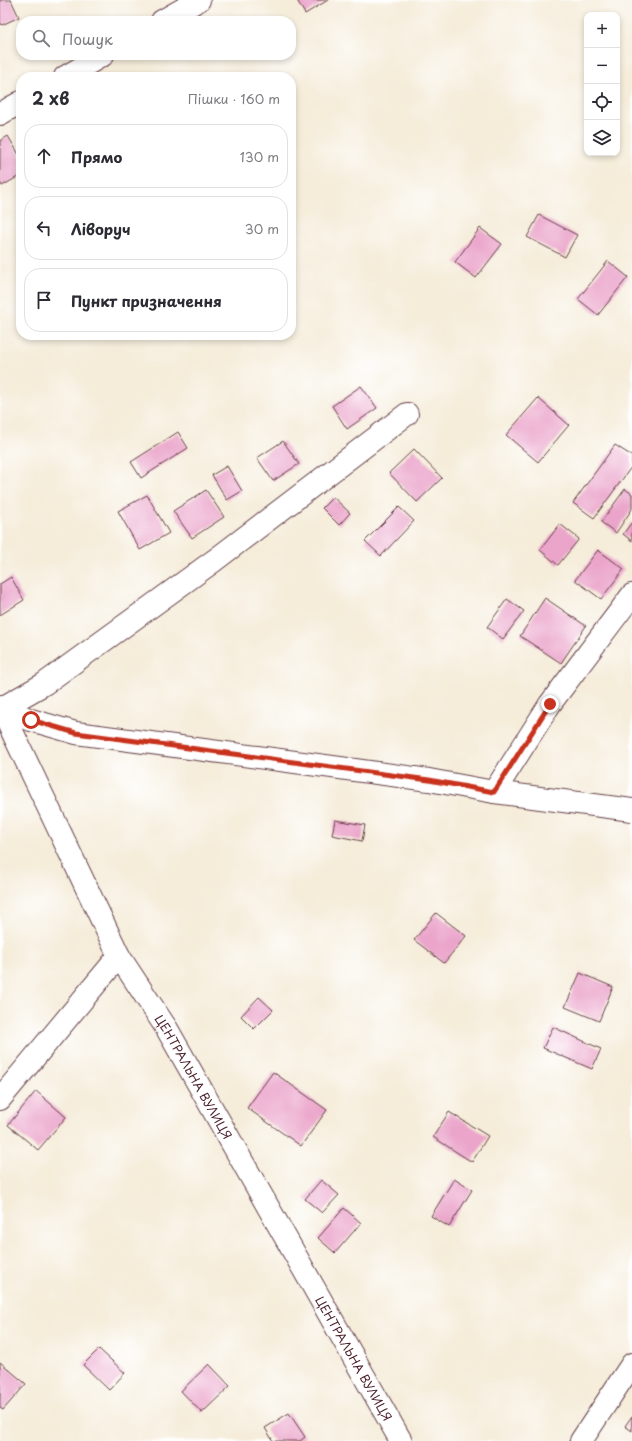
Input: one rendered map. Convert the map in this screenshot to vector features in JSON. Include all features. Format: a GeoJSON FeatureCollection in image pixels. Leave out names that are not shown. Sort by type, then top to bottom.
{"type":"FeatureCollection","features":[{"type":"Feature","properties":{"kind":"street"},"geometry":{"type":"LineString","coordinates":[[171,16],[199,0]]}},
{"type":"Feature","properties":{"kind":"street"},"geometry":{"type":"LineString","coordinates":[[74,72],[94,60]]}},
{"type":"Feature","properties":{"kind":"street"},"geometry":{"type":"LineString","coordinates":[[0,114],[16,105]]}},
{"type":"Feature","properties":{"kind":"street"},"geometry":{"type":"LineString","coordinates":[[1,707],[44,684],[209,565],[407,414]]}},
{"type":"Feature","properties":{"kind":"street"},"geometry":{"type":"LineString","coordinates":[[494,792],[550,704],[632,595]]}},
{"type":"Feature","properties":{"kind":"street"},"geometry":{"type":"LineString","coordinates":[[1,707],[31,720],[76,733],[422,779],[494,792],[632,810]]}},
{"type":"Feature","properties":{"kind":"street","name":"ЦЕНТРАЛЬНА ВУЛИЦЯ"},"geometry":{"type":"LineString","coordinates":[[1,707],[119,956],[167,1029],[401,1441]]}},
{"type":"Feature","properties":{"kind":"street"},"geometry":{"type":"LineString","coordinates":[[0,1098],[119,956]]}},
{"type":"Feature","properties":{"kind":"street"},"geometry":{"type":"LineString","coordinates":[[581,1441],[632,1364]]}},
{"type":"Feature","properties":{"kind":"building"},"geometry":{"type":"Polygon","coordinates":[[[0,0],[11,0],[19,16],[16,16],[16,18],[2,25],[0,22],[0,0]]]}},
{"type":"Feature","properties":{"kind":"building"},"geometry":{"type":"Polygon","coordinates":[[[297,0],[328,0],[305,14],[297,0]]]}},
{"type":"Feature","properties":{"kind":"building"},"geometry":{"type":"Polygon","coordinates":[[[8,136],[16,150],[16,178],[2,186],[0,182],[0,141],[8,136]]]}},
{"type":"Feature","properties":{"kind":"building"},"geometry":{"type":"Polygon","coordinates":[[[539,215],[577,235],[565,257],[527,237],[539,215]]]}},
{"type":"Feature","properties":{"kind":"building"},"geometry":{"type":"Polygon","coordinates":[[[480,228],[502,244],[476,278],[455,262],[480,228]]]}},
{"type":"Feature","properties":{"kind":"building"},"geometry":{"type":"Polygon","coordinates":[[[608,261],[628,277],[598,315],[578,299],[608,261]]]}},
{"type":"Feature","properties":{"kind":"building"},"geometry":{"type":"Polygon","coordinates":[[[361,386],[377,408],[347,429],[332,406],[361,386]]]}},
{"type":"Feature","properties":{"kind":"building"},"geometry":{"type":"Polygon","coordinates":[[[538,398],[569,425],[538,462],[506,435],[538,398]]]}},
{"type":"Feature","properties":{"kind":"building"},"geometry":{"type":"Polygon","coordinates":[[[178,432],[188,448],[141,478],[131,462],[178,432]]]}},
{"type":"Feature","properties":{"kind":"building"},"geometry":{"type":"Polygon","coordinates":[[[283,441],[299,464],[273,481],[257,458],[283,441]]]}},
{"type":"Feature","properties":{"kind":"building"},"geometry":{"type":"Polygon","coordinates":[[[615,445],[632,456],[632,466],[594,518],[573,503],[615,445]]]}},
{"type":"Feature","properties":{"kind":"building"},"geometry":{"type":"Polygon","coordinates":[[[414,449],[442,478],[417,502],[389,473],[414,449]]]}},
{"type":"Feature","properties":{"kind":"building"},"geometry":{"type":"Polygon","coordinates":[[[227,466],[242,491],[227,500],[212,475],[227,466]]]}},
{"type":"Feature","properties":{"kind":"building"},"geometry":{"type":"Polygon","coordinates":[[[625,489],[632,494],[632,509],[616,533],[601,522],[625,489]]]}},
{"type":"Feature","properties":{"kind":"building"},"geometry":{"type":"Polygon","coordinates":[[[206,490],[224,517],[192,538],[173,511],[206,490]]]}},
{"type":"Feature","properties":{"kind":"building"},"geometry":{"type":"Polygon","coordinates":[[[147,495],[169,533],[140,550],[118,511],[147,495]]]}},
{"type":"Feature","properties":{"kind":"building"},"geometry":{"type":"Polygon","coordinates":[[[333,497],[350,513],[339,525],[322,508],[333,497]]]}},
{"type":"Feature","properties":{"kind":"building"},"geometry":{"type":"Polygon","coordinates":[[[399,507],[414,521],[381,556],[365,541],[399,507]]]}},
{"type":"Feature","properties":{"kind":"building"},"geometry":{"type":"Polygon","coordinates":[[[632,522],[632,541],[623,534],[632,522]]]}},
{"type":"Feature","properties":{"kind":"building"},"geometry":{"type":"Polygon","coordinates":[[[560,524],[579,539],[558,565],[540,550],[560,524]]]}},
{"type":"Feature","properties":{"kind":"building"},"geometry":{"type":"Polygon","coordinates":[[[598,550],[624,569],[601,599],[575,580],[598,550]]]}},
{"type":"Feature","properties":{"kind":"building"},"geometry":{"type":"Polygon","coordinates":[[[11,577],[24,600],[0,615],[0,584],[11,577]]]}},
{"type":"Feature","properties":{"kind":"building"},"geometry":{"type":"Polygon","coordinates":[[[545,598],[586,626],[561,663],[520,636],[545,598]]]}},
{"type":"Feature","properties":{"kind":"building"},"geometry":{"type":"Polygon","coordinates":[[[507,599],[524,611],[503,639],[487,627],[507,599]]]}},
{"type":"Feature","properties":{"kind":"building"},"geometry":{"type":"Polygon","coordinates":[[[335,820],[365,825],[362,841],[332,835],[335,820]]]}},
{"type":"Feature","properties":{"kind":"building"},"geometry":{"type":"Polygon","coordinates":[[[436,913],[466,936],[444,963],[414,940],[436,913]]]}},
{"type":"Feature","properties":{"kind":"building"},"geometry":{"type":"Polygon","coordinates":[[[580,973],[613,987],[599,1021],[565,1007],[580,973]]]}},
{"type":"Feature","properties":{"kind":"building"},"geometry":{"type":"Polygon","coordinates":[[[259,997],[273,1010],[254,1029],[241,1016],[259,997]]]}},
{"type":"Feature","properties":{"kind":"building"},"geometry":{"type":"Polygon","coordinates":[[[553,1027],[601,1049],[592,1069],[543,1048],[553,1027]]]}},
{"type":"Feature","properties":{"kind":"building"},"geometry":{"type":"Polygon","coordinates":[[[273,1072],[327,1110],[301,1146],[247,1108],[273,1072]]]}},
{"type":"Feature","properties":{"kind":"building"},"geometry":{"type":"Polygon","coordinates":[[[36,1091],[66,1117],[38,1150],[8,1125],[36,1091]]]}},
{"type":"Feature","properties":{"kind":"building"},"geometry":{"type":"Polygon","coordinates":[[[449,1112],[488,1136],[472,1162],[433,1137],[449,1112]]]}},
{"type":"Feature","properties":{"kind":"building"},"geometry":{"type":"Polygon","coordinates":[[[454,1179],[472,1190],[449,1227],[431,1216],[454,1179]]]}},
{"type":"Feature","properties":{"kind":"building"},"geometry":{"type":"Polygon","coordinates":[[[321,1180],[339,1195],[322,1213],[305,1199],[321,1180]]]}},
{"type":"Feature","properties":{"kind":"building"},"geometry":{"type":"Polygon","coordinates":[[[344,1208],[361,1223],[335,1253],[318,1238],[344,1208]]]}},
{"type":"Feature","properties":{"kind":"building"},"geometry":{"type":"Polygon","coordinates":[[[99,1349],[125,1373],[109,1390],[83,1365],[99,1349]]]}},
{"type":"Feature","properties":{"kind":"building"},"geometry":{"type":"Polygon","coordinates":[[[0,1362],[26,1384],[3,1410],[0,1408],[0,1362]]]}},
{"type":"Feature","properties":{"kind":"building"},"geometry":{"type":"Polygon","coordinates":[[[209,1364],[230,1386],[202,1413],[181,1391],[209,1364]]]}},
{"type":"Feature","properties":{"kind":"building"},"geometry":{"type":"Polygon","coordinates":[[[289,1413],[305,1437],[300,1441],[273,1441],[265,1428],[289,1413]]]}},
{"type":"Feature","properties":{"kind":"building"},"geometry":{"type":"Polygon","coordinates":[[[632,1416],[632,1431],[625,1426],[632,1416]]]}},
{"type":"Feature","properties":{"kind":"route"},"geometry":{"type":"LineString","coordinates":[[31,720],[76,733],[429,780],[494,792],[550,704]]}}]}
